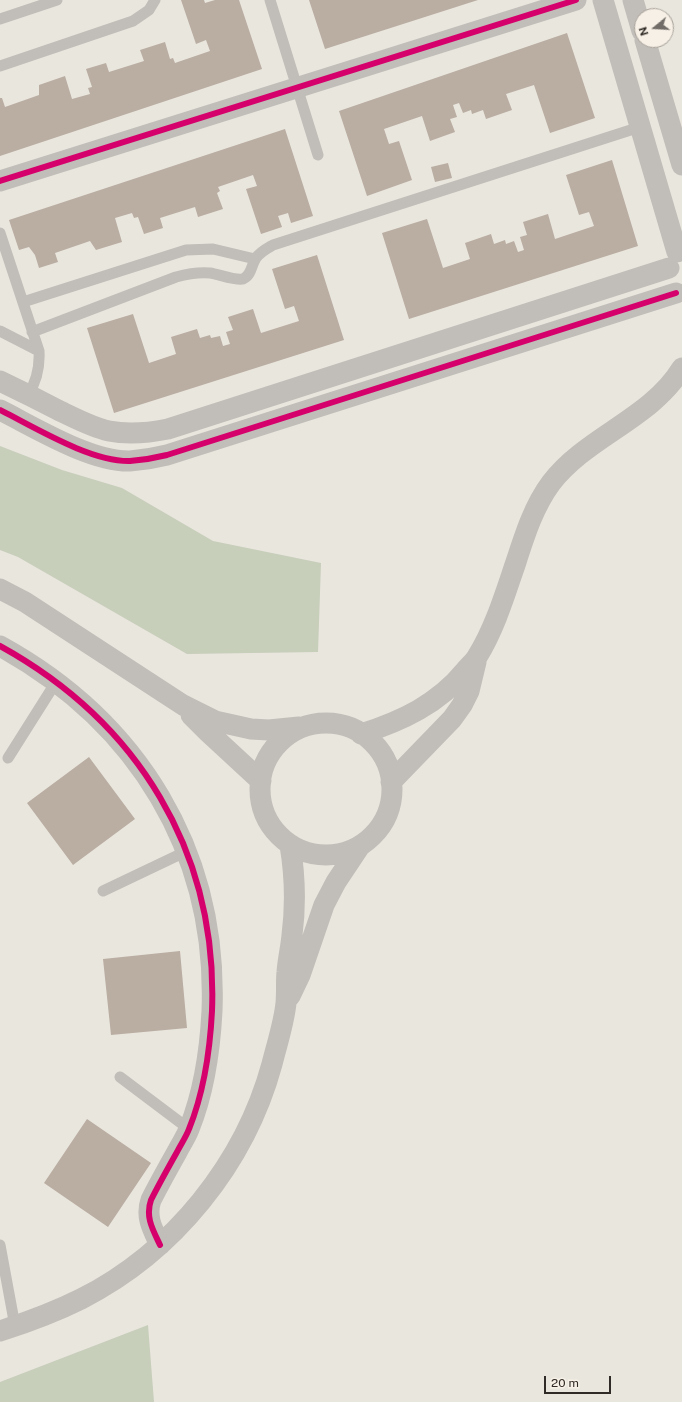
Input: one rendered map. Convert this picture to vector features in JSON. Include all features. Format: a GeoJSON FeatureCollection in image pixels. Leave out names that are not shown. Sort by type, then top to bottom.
{"type":"FeatureCollection","features":[{"type":"Feature","properties":{"kind":"street"},"geometry":{"type":"LineString","coordinates":[[0,181],[576,0]]}},
{"type":"Feature","properties":{"kind":"street"},"geometry":{"type":"LineString","coordinates":[[0,410],[98,456],[129,461],[148,459],[167,455],[679,296],[669,282],[676,256],[603,0]]}},
{"type":"Feature","properties":{"kind":"street"},"geometry":{"type":"LineString","coordinates":[[647,48],[682,165]]}},
{"type":"Feature","properties":{"kind":"street"},"geometry":{"type":"LineString","coordinates":[[0,381],[94,427],[125,433],[154,432],[168,429],[676,256]]}},
{"type":"Feature","properties":{"kind":"street"},"geometry":{"type":"LineString","coordinates":[[361,734],[397,721],[430,703],[445,692],[477,657],[492,629],[530,520],[551,483],[581,452],[646,407],[662,394],[676,378],[682,368]]}},
{"type":"Feature","properties":{"kind":"street"},"geometry":{"type":"LineString","coordinates":[[0,589],[25,602],[183,705],[215,721],[233,726],[269,730],[319,723],[334,724],[348,727],[373,743],[382,755],[388,768],[391,782],[391,797],[388,812],[372,837],[360,846],[347,852],[332,855],[318,855],[290,845],[279,836],[269,824],[264,810],[260,795],[260,781],[264,766],[270,753],[280,742],[305,726]]}},
{"type":"Feature","properties":{"kind":"street"},"geometry":{"type":"LineString","coordinates":[[0,646],[24,659],[56,682],[84,705],[110,730],[133,757],[172,818],[187,851],[198,885],[206,919],[211,955],[211,1025],[207,1060],[189,1129],[149,1206],[148,1219],[160,1245]]}},
{"type":"Feature","properties":{"kind":"street"},"geometry":{"type":"LineString","coordinates":[[391,782],[452,719],[462,705],[469,691],[477,657]]}},
{"type":"Feature","properties":{"kind":"street"},"geometry":{"type":"LineString","coordinates":[[183,705],[208,732],[260,781]]}},
{"type":"Feature","properties":{"kind":"street"},"geometry":{"type":"LineString","coordinates":[[8,1328],[52,1313],[82,1298],[111,1282],[160,1245],[181,1224],[220,1177],[239,1145],[256,1112],[268,1077],[286,1004],[287,971],[295,901],[294,868],[290,845]]}},
{"type":"Feature","properties":{"kind":"street"},"geometry":{"type":"LineString","coordinates":[[286,1004],[300,975],[324,905],[336,882],[360,846]]}},
{"type":"Feature","properties":{"kind":"street"},"geometry":{"type":"LineString","coordinates":[[295,901],[324,905]]}},
{"type":"Feature","properties":{"kind":"lane"},"geometry":{"type":"LineString","coordinates":[[0,19],[57,0]]}},
{"type":"Feature","properties":{"kind":"lane"},"geometry":{"type":"LineString","coordinates":[[0,66],[133,20],[148,10],[155,0]]}},
{"type":"Feature","properties":{"kind":"lane"},"geometry":{"type":"LineString","coordinates":[[270,0],[318,155]]}},
{"type":"Feature","properties":{"kind":"lane"},"geometry":{"type":"LineString","coordinates":[[32,332],[187,274],[209,273],[239,280],[251,272],[255,259],[273,245],[640,127]]}},
{"type":"Feature","properties":{"kind":"lane"},"geometry":{"type":"LineString","coordinates":[[0,233],[39,351],[39,367],[37,377],[28,395]]}},
{"type":"Feature","properties":{"kind":"lane"},"geometry":{"type":"LineString","coordinates":[[23,302],[186,250],[213,249],[255,259]]}},
{"type":"Feature","properties":{"kind":"lane"},"geometry":{"type":"LineString","coordinates":[[0,331],[39,351]]}},
{"type":"Feature","properties":{"kind":"lane"},"geometry":{"type":"LineString","coordinates":[[8,758],[56,682]]}},
{"type":"Feature","properties":{"kind":"lane"},"geometry":{"type":"LineString","coordinates":[[103,891],[187,851]]}},
{"type":"Feature","properties":{"kind":"lane"},"geometry":{"type":"LineString","coordinates":[[120,1077],[189,1129]]}},
{"type":"Feature","properties":{"kind":"lane"},"geometry":{"type":"LineString","coordinates":[[0,1245],[8,1328]]}},
{"type":"Feature","properties":{"kind":"green space"},"geometry":{"type":"Polygon","coordinates":[[[0,446],[62,470],[122,488],[213,541],[321,563],[318,652],[187,654],[18,557],[0,550],[0,446]]]}},
{"type":"Feature","properties":{"kind":"green space"},"geometry":{"type":"Polygon","coordinates":[[[148,1325],[154,1402],[0,1402],[0,1382],[148,1325]]]}},
{"type":"Feature","properties":{"kind":"building"},"geometry":{"type":"Polygon","coordinates":[[[181,0],[204,0],[205,3],[215,0],[239,0],[262,69],[0,156],[0,98],[2,98],[5,107],[39,95],[39,85],[65,76],[72,99],[90,94],[88,88],[92,87],[86,69],[106,63],[109,72],[144,61],[140,50],[165,42],[170,59],[173,58],[175,63],[210,51],[206,40],[196,44],[181,0]]]}},
{"type":"Feature","properties":{"kind":"building"},"geometry":{"type":"Polygon","coordinates":[[[309,0],[478,0],[325,49],[309,0]]]}},
{"type":"Feature","properties":{"kind":"building"},"geometry":{"type":"Polygon","coordinates":[[[567,33],[595,118],[550,133],[534,85],[506,94],[512,110],[486,119],[483,110],[472,114],[471,110],[463,113],[459,103],[453,105],[457,117],[450,119],[455,132],[430,141],[422,116],[384,129],[389,144],[399,141],[412,180],[367,196],[339,111],[567,33]]]}},
{"type":"Feature","properties":{"kind":"building"},"geometry":{"type":"Polygon","coordinates":[[[285,129],[313,216],[291,223],[288,213],[278,216],[282,227],[261,234],[246,189],[257,186],[253,175],[218,187],[220,191],[217,193],[223,209],[198,217],[195,207],[160,218],[163,228],[144,234],[138,217],[134,218],[132,213],[115,218],[122,242],[96,250],[90,241],[55,253],[58,262],[39,268],[35,255],[29,247],[19,250],[9,220],[285,129]]]}},
{"type":"Feature","properties":{"kind":"building"},"geometry":{"type":"Polygon","coordinates":[[[612,160],[638,246],[409,319],[382,233],[427,219],[443,268],[470,259],[465,243],[491,234],[494,244],[505,240],[506,244],[514,241],[518,252],[524,250],[520,237],[527,235],[523,222],[548,214],[555,239],[594,226],[589,212],[579,215],[566,175],[612,160]]]}},
{"type":"Feature","properties":{"kind":"building"},"geometry":{"type":"Polygon","coordinates":[[[448,163],[452,178],[435,182],[431,167],[448,163]]]}},
{"type":"Feature","properties":{"kind":"building"},"geometry":{"type":"Polygon","coordinates":[[[317,255],[344,340],[114,413],[87,328],[133,314],[149,363],[176,354],[171,337],[197,329],[200,338],[210,335],[211,338],[220,336],[223,346],[230,344],[226,332],[233,330],[228,317],[253,309],[261,333],[299,321],[294,306],[285,309],[272,269],[317,255]]]}},
{"type":"Feature","properties":{"kind":"building"},"geometry":{"type":"Polygon","coordinates":[[[89,757],[135,819],[73,865],[27,803],[89,757]]]}},
{"type":"Feature","properties":{"kind":"building"},"geometry":{"type":"Polygon","coordinates":[[[180,951],[187,1028],[111,1035],[103,959],[180,951]]]}},
{"type":"Feature","properties":{"kind":"building"},"geometry":{"type":"Polygon","coordinates":[[[87,1119],[151,1163],[108,1227],[44,1183],[87,1119]]]}},
{"type":"Feature","properties":{"kind":"cycle path"},"geometry":{"type":"LineString","coordinates":[[0,181],[576,0]]}},
{"type":"Feature","properties":{"kind":"cycle path"},"geometry":{"type":"LineString","coordinates":[[0,410],[64,443],[98,456],[115,460],[130,461],[149,459],[167,455],[676,293]]}},
{"type":"Feature","properties":{"kind":"cycle path"},"geometry":{"type":"LineString","coordinates":[[0,646],[49,677],[92,713],[129,753],[160,797],[184,846],[201,898],[210,953],[212,1011],[210,1041],[199,1100],[194,1115],[186,1135],[149,1206],[149,1218],[160,1245]]}}]}
